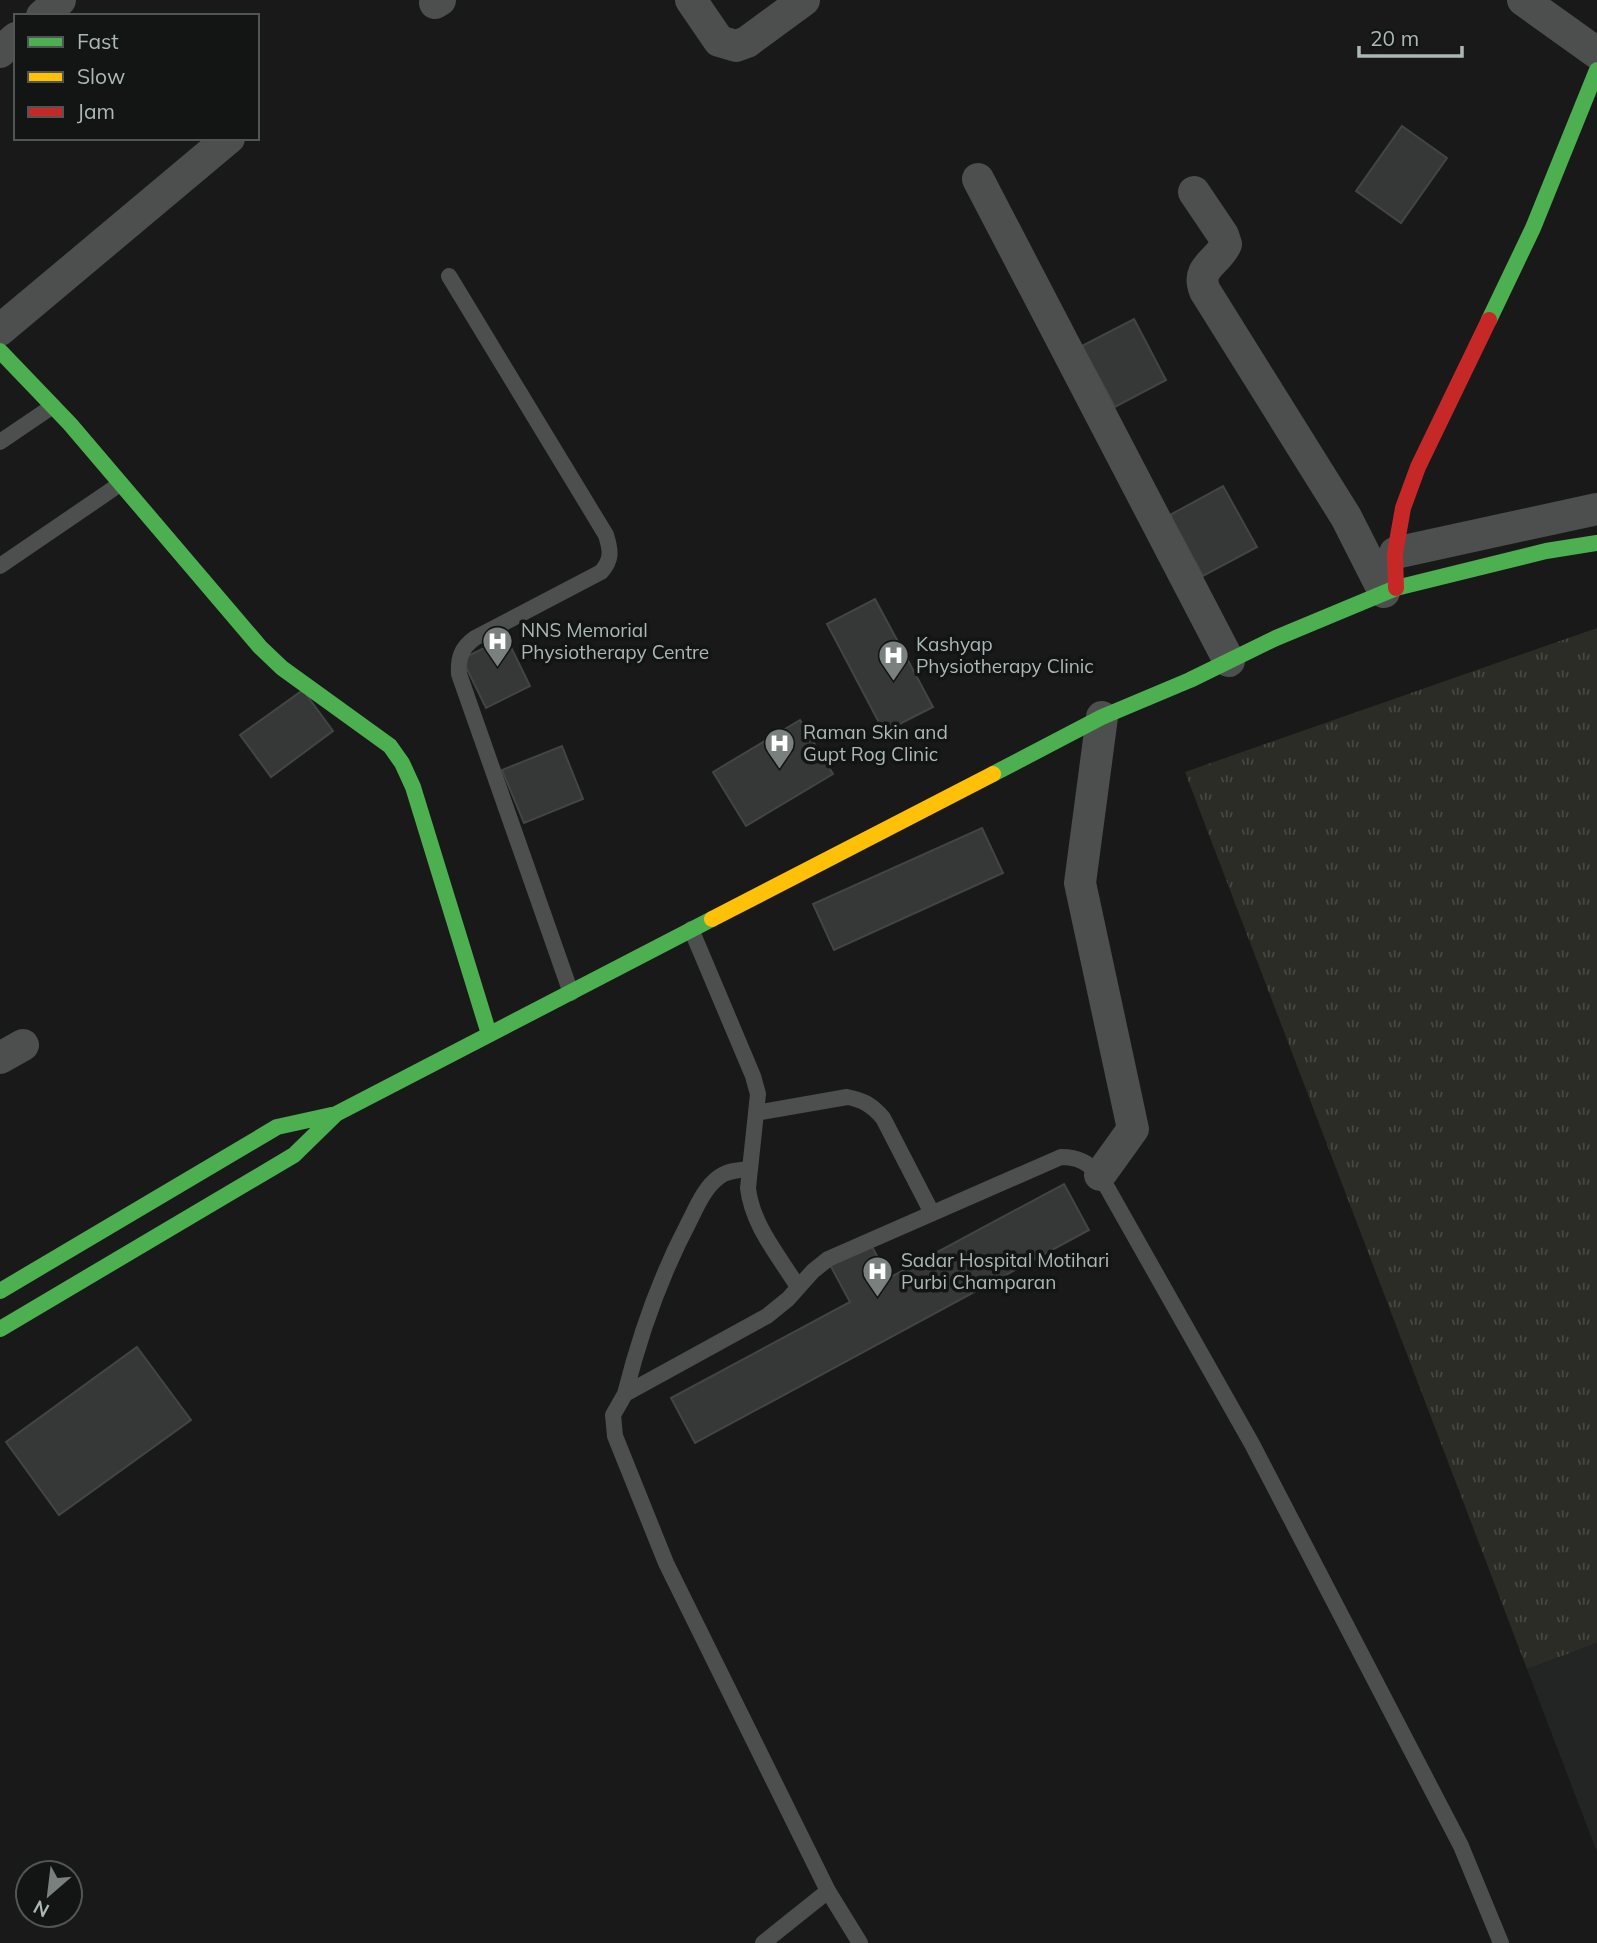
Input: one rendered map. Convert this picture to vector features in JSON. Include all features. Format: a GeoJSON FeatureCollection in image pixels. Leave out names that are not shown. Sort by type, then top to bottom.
{"type":"FeatureCollection","features":[{"type":"Feature","properties":{"kind":"main road"},"geometry":{"type":"LineString","coordinates":[[1390,590],[1403,508],[1419,467],[1533,228],[1597,70]]}},
{"type":"Feature","properties":{"kind":"main road"},"geometry":{"type":"LineString","coordinates":[[0,351],[52,406],[260,647],[282,667],[390,746],[413,786],[489,1034]]}},
{"type":"Feature","properties":{"kind":"main road"},"geometry":{"type":"LineString","coordinates":[[0,1292],[277,1127],[336,1114],[1102,717],[1390,590],[1546,551],[1597,543]]}},
{"type":"Feature","properties":{"kind":"main road"},"geometry":{"type":"LineString","coordinates":[[0,1329],[294,1155],[336,1114]]}},
{"type":"Feature","properties":{"kind":"street"},"geometry":{"type":"LineString","coordinates":[[44,14],[60,0]]}},
{"type":"Feature","properties":{"kind":"street"},"geometry":{"type":"LineString","coordinates":[[691,0],[719,41],[736,47],[747,42],[804,0]]}},
{"type":"Feature","properties":{"kind":"street"},"geometry":{"type":"LineString","coordinates":[[1523,0],[1597,53]]}},
{"type":"Feature","properties":{"kind":"street"},"geometry":{"type":"LineString","coordinates":[[0,52],[14,40]]}},
{"type":"Feature","properties":{"kind":"street"},"geometry":{"type":"LineString","coordinates":[[0,330],[227,140]]}},
{"type":"Feature","properties":{"kind":"street"},"geometry":{"type":"LineString","coordinates":[[978,179],[1229,661]]}},
{"type":"Feature","properties":{"kind":"street"},"geometry":{"type":"LineString","coordinates":[[1194,192],[1223,235],[1226,244],[1201,278],[1205,291],[1390,590]]}},
{"type":"Feature","properties":{"kind":"street"},"geometry":{"type":"LineString","coordinates":[[1395,553],[1597,509]]}},
{"type":"Feature","properties":{"kind":"street"},"geometry":{"type":"LineString","coordinates":[[1100,1175],[1133,1129],[1080,883],[1102,717]]}},
{"type":"Feature","properties":{"kind":"lane"},"geometry":{"type":"LineString","coordinates":[[449,276],[606,535],[610,546],[608,564],[601,572],[475,638],[466,645],[458,663],[459,674],[571,993]]}},
{"type":"Feature","properties":{"kind":"lane"},"geometry":{"type":"LineString","coordinates":[[0,442],[52,406]]}},
{"type":"Feature","properties":{"kind":"lane"},"geometry":{"type":"LineString","coordinates":[[0,566],[120,484]]}},
{"type":"Feature","properties":{"kind":"lane"},"geometry":{"type":"LineString","coordinates":[[691,929],[753,1076],[758,1094],[748,1188],[750,1204],[756,1220],[798,1287]]}},
{"type":"Feature","properties":{"kind":"lane"},"geometry":{"type":"LineString","coordinates":[[757,1113],[847,1097],[874,1107],[883,1118],[932,1213]]}},
{"type":"Feature","properties":{"kind":"lane"},"geometry":{"type":"LineString","coordinates":[[625,1394],[766,1316],[828,1259],[1061,1157],[1075,1157],[1088,1163],[1100,1175],[1252,1444],[1461,1846],[1501,1943]]}},
{"type":"Feature","properties":{"kind":"lane"},"geometry":{"type":"LineString","coordinates":[[750,1168],[721,1175],[707,1189],[698,1205],[658,1288],[639,1338],[625,1394],[613,1415],[615,1436],[666,1563],[828,1891],[860,1943]]}},
{"type":"Feature","properties":{"kind":"lane"},"geometry":{"type":"LineString","coordinates":[[763,1943],[828,1891]]}},
{"type":"Feature","properties":{"kind":"shaded area"},"geometry":{"type":"Polygon","coordinates":[[[1597,1643],[1597,1852],[1527,1669],[1597,1643]]]}},
{"type":"Feature","properties":{"kind":"green space"},"geometry":{"type":"Polygon","coordinates":[[[1597,628],[1597,1643],[1527,1669],[1185,772],[1597,628]]]}},
{"type":"Feature","properties":{"kind":"building"},"geometry":{"type":"Polygon","coordinates":[[[1402,126],[1447,158],[1401,223],[1356,191],[1402,126]]]}},
{"type":"Feature","properties":{"kind":"building"},"geometry":{"type":"Polygon","coordinates":[[[1134,319],[1166,380],[1115,407],[1082,346],[1134,319]]]}},
{"type":"Feature","properties":{"kind":"building"},"geometry":{"type":"Polygon","coordinates":[[[1223,486],[1257,547],[1203,576],[1170,515],[1223,486]]]}},
{"type":"Feature","properties":{"kind":"building"},"geometry":{"type":"Polygon","coordinates":[[[875,599],[933,707],[884,732],[827,624],[875,599]]]}},
{"type":"Feature","properties":{"kind":"building"},"geometry":{"type":"Polygon","coordinates":[[[506,637],[530,686],[486,708],[462,659],[506,637]]]}},
{"type":"Feature","properties":{"kind":"building"},"geometry":{"type":"Polygon","coordinates":[[[303,690],[333,731],[271,777],[240,735],[303,690]]]}},
{"type":"Feature","properties":{"kind":"building"},"geometry":{"type":"Polygon","coordinates":[[[800,720],[833,774],[746,826],[713,772],[800,720]]]}},
{"type":"Feature","properties":{"kind":"building"},"geometry":{"type":"Polygon","coordinates":[[[562,746],[583,799],[524,823],[502,770],[562,746]]]}},
{"type":"Feature","properties":{"kind":"building"},"geometry":{"type":"Polygon","coordinates":[[[982,828],[1003,873],[834,950],[813,904],[982,828]]]}},
{"type":"Feature","properties":{"kind":"building"},"geometry":{"type":"Polygon","coordinates":[[[1064,1184],[1089,1230],[695,1443],[671,1398],[850,1302],[829,1263],[869,1241],[889,1278],[1064,1184]]]}},
{"type":"Feature","properties":{"kind":"building"},"geometry":{"type":"Polygon","coordinates":[[[137,1347],[191,1420],[59,1515],[6,1442],[137,1347]]]}},
{"type":"Feature","properties":{"kind":"traffic: fast"},"geometry":{"type":"LineString","coordinates":[[1489,320],[1533,228],[1597,70]]}},
{"type":"Feature","properties":{"kind":"traffic: fast"},"geometry":{"type":"LineString","coordinates":[[0,351],[70,424],[260,647],[282,668],[390,746],[402,763],[413,787],[489,1034]]}},
{"type":"Feature","properties":{"kind":"traffic: fast"},"geometry":{"type":"LineString","coordinates":[[993,774],[1102,717],[1190,680],[1276,638],[1396,588],[1546,551],[1597,543]]}},
{"type":"Feature","properties":{"kind":"traffic: fast"},"geometry":{"type":"LineString","coordinates":[[0,1291],[277,1127],[336,1114],[712,919]]}},
{"type":"Feature","properties":{"kind":"traffic: fast"},"geometry":{"type":"LineString","coordinates":[[0,1329],[294,1155],[336,1114]]}},
{"type":"Feature","properties":{"kind":"traffic: slow"},"geometry":{"type":"LineString","coordinates":[[712,919],[993,774]]}},
{"type":"Feature","properties":{"kind":"traffic: jam"},"geometry":{"type":"LineString","coordinates":[[1396,588],[1395,553],[1403,508],[1418,467],[1489,320]]}},
{"type":"Feature","properties":{"kind":"place","name":"NNS Memorial Physiotherapy Centre"},"geometry":{"type":"Point","coordinates":[498,668]}},
{"type":"Feature","properties":{"kind":"place","name":"Kashyap Physiotherapy Clinic"},"geometry":{"type":"Point","coordinates":[893,682]}},
{"type":"Feature","properties":{"kind":"place","name":"Raman Skin and Gupt Rog Clinic"},"geometry":{"type":"Point","coordinates":[780,770]}},
{"type":"Feature","properties":{"kind":"place","name":"Sadar Hospital Motihari Purbi Champaran"},"geometry":{"type":"Point","coordinates":[878,1298]}}]}
